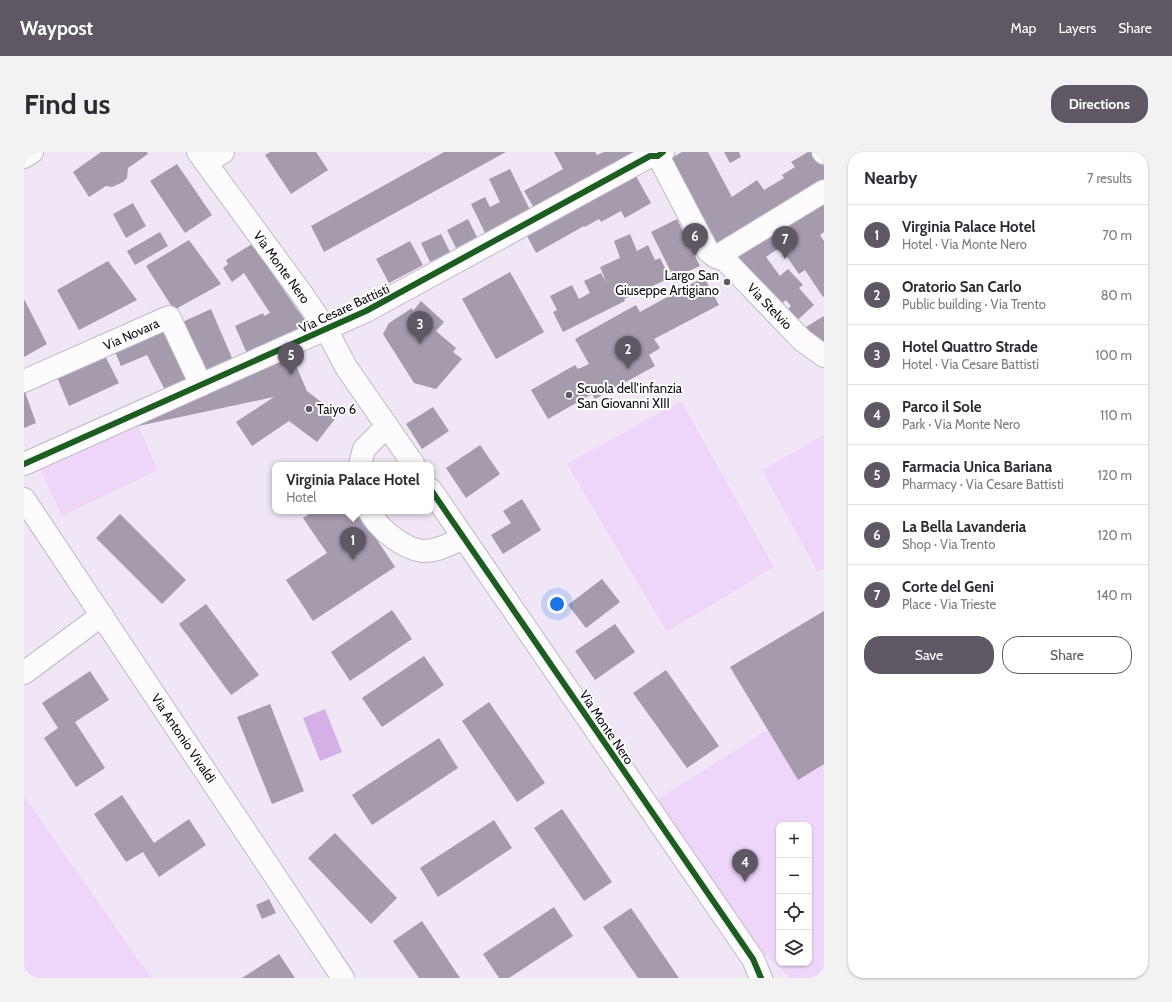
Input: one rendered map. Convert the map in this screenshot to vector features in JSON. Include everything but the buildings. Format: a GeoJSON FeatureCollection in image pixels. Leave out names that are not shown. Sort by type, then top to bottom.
{"type":"FeatureCollection","features":[{"type":"Feature","properties":{"kind":"street"},"geometry":{"type":"LineString","coordinates":[[24,157],[32,152]]}},
{"type":"Feature","properties":{"kind":"street","name":"Via Stelvio"},"geometry":{"type":"LineString","coordinates":[[659,153],[708,251],[716,257],[726,261],[802,340],[824,356]]}},
{"type":"Feature","properties":{"kind":"street","name":"Via Cesare Battisti"},"geometry":{"type":"LineString","coordinates":[[24,464],[366,311],[650,156],[659,153]]}},
{"type":"Feature","properties":{"kind":"street","name":"Via Monte Nero"},"geometry":{"type":"LineString","coordinates":[[209,156],[263,239],[326,329],[346,367],[412,462]]}},
{"type":"Feature","properties":{"kind":"street"},"geometry":{"type":"LineString","coordinates":[[716,257],[824,191]]}},
{"type":"Feature","properties":{"kind":"street","name":"Via Novara"},"geometry":{"type":"LineString","coordinates":[[24,381],[168,317],[201,385]]}},
{"type":"Feature","properties":{"kind":"street"},"geometry":{"type":"LineString","coordinates":[[361,462],[364,449],[387,426]]}},
{"type":"Feature","properties":{"kind":"street","name":"Via Monte Nero"},"geometry":{"type":"LineString","coordinates":[[434,494],[757,969],[778,978]]}},
{"type":"Feature","properties":{"kind":"street","name":"Via Antonio Vivaldi"},"geometry":{"type":"LineString","coordinates":[[24,499],[344,978]]}},
{"type":"Feature","properties":{"kind":"street"},"geometry":{"type":"LineString","coordinates":[[371,514],[381,528],[395,539],[422,551],[437,549],[464,538]]}},
{"type":"Feature","properties":{"kind":"street"},"geometry":{"type":"LineString","coordinates":[[24,674],[102,615]]}},
{"type":"Feature","properties":{"kind":"shaded area"},"geometry":{"type":"Polygon","coordinates":[[[681,401],[774,567],[667,632],[567,464],[681,401]]]}},
{"type":"Feature","properties":{"kind":"shaded area"},"geometry":{"type":"Polygon","coordinates":[[[136,421],[158,470],[62,516],[39,467],[136,421]]]}},
{"type":"Feature","properties":{"kind":"shaded area"},"geometry":{"type":"Polygon","coordinates":[[[824,435],[824,569],[818,572],[762,470],[824,435]]]}},
{"type":"Feature","properties":{"kind":"shaded area"},"geometry":{"type":"Polygon","coordinates":[[[325,709],[342,752],[320,761],[303,718],[325,709]]]}},
{"type":"Feature","properties":{"kind":"shaded area"},"geometry":{"type":"Polygon","coordinates":[[[767,730],[798,780],[824,764],[824,978],[790,978],[777,966],[812,966],[812,822],[776,822],[776,965],[748,939],[657,800],[767,730]]]}},
{"type":"Feature","properties":{"kind":"shaded area"},"geometry":{"type":"Polygon","coordinates":[[[24,796],[151,978],[24,978],[24,796]]]}},
{"type":"Feature","properties":{"kind":"cycle path"},"geometry":{"type":"LineString","coordinates":[[24,464],[366,311],[650,156],[658,156],[663,152]]}},
{"type":"Feature","properties":{"kind":"cycle path"},"geometry":{"type":"LineString","coordinates":[[434,494],[753,959],[761,978]]}},
{"type":"Feature","properties":{"kind":"place","name":"La Bella Lavanderia"},"geometry":{"type":"Point","coordinates":[695,256]}},
{"type":"Feature","properties":{"kind":"place","name":"Corte del Geni"},"geometry":{"type":"Point","coordinates":[785,259]}},
{"type":"Feature","properties":{"kind":"place","name":"Largo San Giuseppe Artigiano"},"geometry":{"type":"Point","coordinates":[727,282]}},
{"type":"Feature","properties":{"kind":"place","name":"Hotel Quattro Strade"},"geometry":{"type":"Point","coordinates":[420,344]}},
{"type":"Feature","properties":{"kind":"place","name":"Oratorio San Carlo"},"geometry":{"type":"Point","coordinates":[628,369]}},
{"type":"Feature","properties":{"kind":"place","name":"Farmacia Unica Bariana"},"geometry":{"type":"Point","coordinates":[291,375]}},
{"type":"Feature","properties":{"kind":"place","name":"Scuola dell'infanzia San Giovanni XIII"},"geometry":{"type":"Point","coordinates":[569,395]}},
{"type":"Feature","properties":{"kind":"place","name":"Taiyo 6"},"geometry":{"type":"Point","coordinates":[309,409]}},
{"type":"Feature","properties":{"kind":"place","name":"Virginia Palace Hotel"},"geometry":{"type":"Point","coordinates":[353,560]}},
{"type":"Feature","properties":{"kind":"place","name":"Parco il Sole"},"geometry":{"type":"Point","coordinates":[745,882]}}]}
